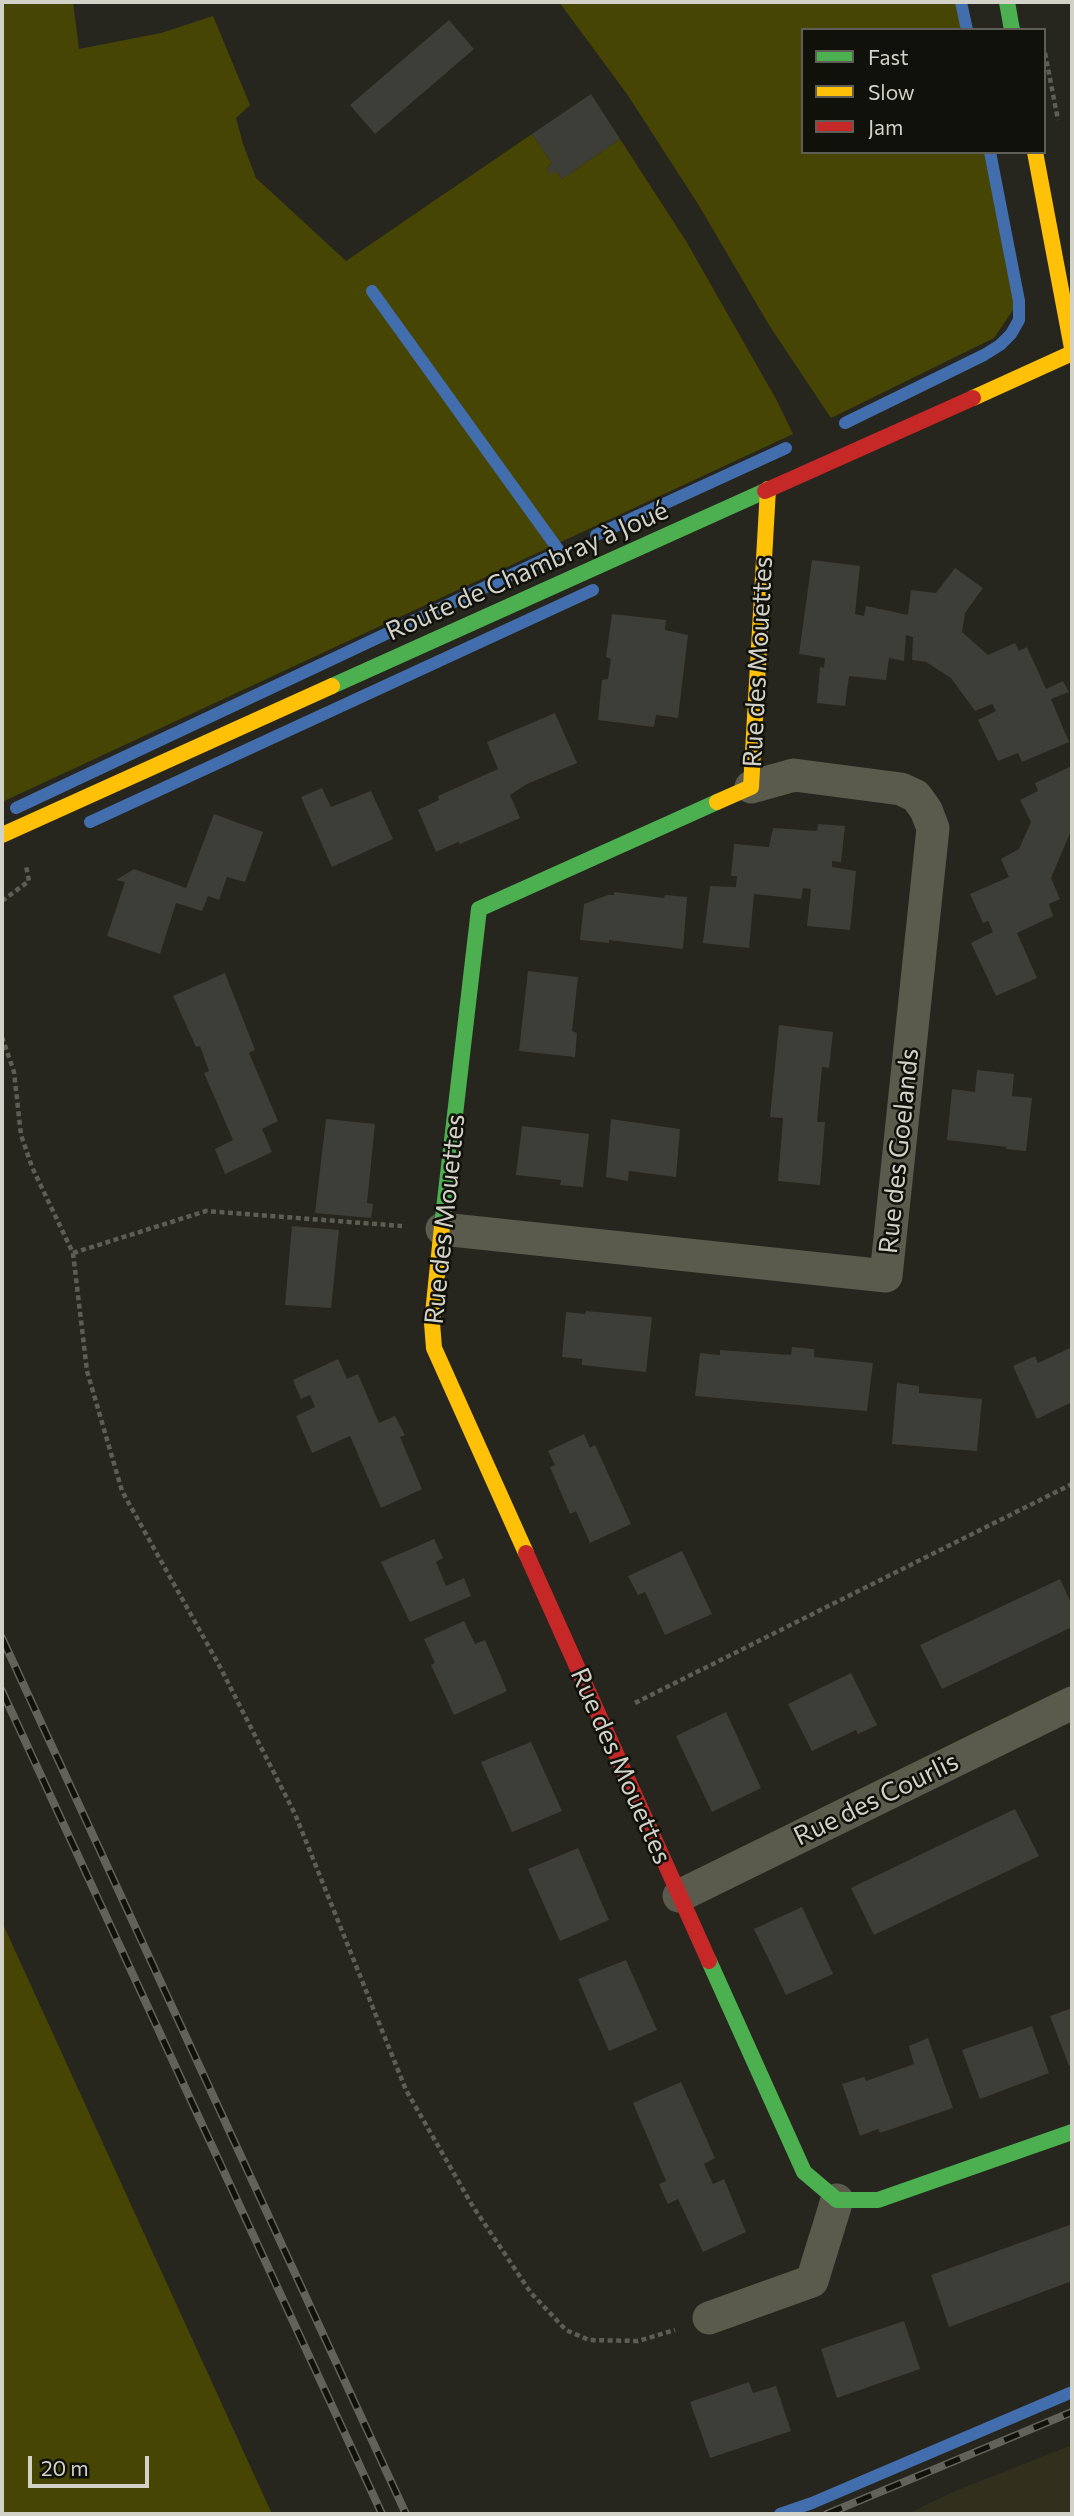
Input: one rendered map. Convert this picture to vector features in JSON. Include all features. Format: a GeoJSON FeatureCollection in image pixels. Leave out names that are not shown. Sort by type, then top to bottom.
{"type":"FeatureCollection","features":[{"type":"Feature","properties":{"kind":"street"},"geometry":{"type":"LineString","coordinates":[[1007,2],[1012,28]]}},
{"type":"Feature","properties":{"kind":"street"},"geometry":{"type":"LineString","coordinates":[[1035,154],[1072,351]]}},
{"type":"Feature","properties":{"kind":"street","name":"Route de Chambray à Joué"},"geometry":{"type":"LineString","coordinates":[[2,835],[1072,351]]}},
{"type":"Feature","properties":{"kind":"street","name":"Rue des Mouettes"},"geometry":{"type":"LineString","coordinates":[[768,489],[751,787],[479,909],[432,1323],[434,1348],[804,2172],[837,2200]]}},
{"type":"Feature","properties":{"kind":"street","name":"Rue des Goelands"},"geometry":{"type":"LineString","coordinates":[[442,1229],[886,1276],[933,828],[926,810],[916,796],[901,789],[794,775],[751,787]]}},
{"type":"Feature","properties":{"kind":"street","name":"Rue des Courlis"},"geometry":{"type":"LineString","coordinates":[[679,1896],[1072,1703]]}},
{"type":"Feature","properties":{"kind":"street"},"geometry":{"type":"LineString","coordinates":[[709,2318],[813,2281],[837,2200],[878,2200],[1072,2132]]}},
{"type":"Feature","properties":{"kind":"path"},"geometry":{"type":"LineString","coordinates":[[2,1037],[14,1072],[21,1136],[32,1167],[73,1252],[87,1371],[122,1491],[219,1665],[295,1814],[406,2090],[472,2205],[531,2293],[566,2330],[589,2340],[638,2342],[709,2318]]}},
{"type":"Feature","properties":{"kind":"path"},"geometry":{"type":"LineString","coordinates":[[73,1252],[206,1211],[442,1229]]}},
{"type":"Feature","properties":{"kind":"path"},"geometry":{"type":"LineString","coordinates":[[600,1720],[1072,1484]]}},
{"type":"Feature","properties":{"kind":"shaded area"},"geometry":{"type":"Polygon","coordinates":[[[2,2],[73,2],[79,49],[161,33],[213,16],[250,105],[236,118],[256,178],[346,261],[532,134],[552,163],[547,168],[551,174],[557,171],[562,179],[620,139],[686,241],[776,399],[793,434],[2,802],[2,2]]]}},
{"type":"Feature","properties":{"kind":"shaded area"},"geometry":{"type":"Polygon","coordinates":[[[559,2],[961,2],[967,28],[801,28],[801,154],[990,154],[1019,301],[994,338],[831,418],[769,325],[698,204],[627,94],[559,2]]]}},
{"type":"Feature","properties":{"kind":"shaded area"},"geometry":{"type":"Polygon","coordinates":[[[2,1922],[272,2514],[2,2514],[2,1922]]]}},
{"type":"Feature","properties":{"kind":"shaded area"},"geometry":{"type":"Polygon","coordinates":[[[1072,2445],[1072,2514],[907,2514],[955,2491],[1072,2445]]]}},
{"type":"Feature","properties":{"kind":"building"},"geometry":{"type":"Polygon","coordinates":[[[449,20],[474,49],[375,134],[350,105],[449,20]]]}},
{"type":"Feature","properties":{"kind":"building"},"geometry":{"type":"Polygon","coordinates":[[[591,94],[620,139],[562,179],[557,171],[551,175],[547,168],[552,163],[532,134],[591,94]]]}},
{"type":"Feature","properties":{"kind":"building"},"geometry":{"type":"Polygon","coordinates":[[[812,560],[860,566],[855,614],[864,616],[866,606],[908,615],[911,590],[936,593],[955,568],[983,588],[965,613],[962,632],[988,655],[1015,643],[1019,651],[1027,647],[1046,689],[1063,681],[1069,692],[1051,699],[1069,742],[1022,762],[1018,753],[998,761],[978,720],[996,711],[992,704],[975,711],[951,678],[926,662],[912,660],[913,637],[906,635],[904,661],[889,658],[886,680],[849,676],[845,706],[817,703],[820,667],[824,668],[825,658],[799,654],[812,560]]]}},
{"type":"Feature","properties":{"kind":"building"},"geometry":{"type":"Polygon","coordinates":[[[612,614],[666,620],[665,630],[688,635],[678,718],[656,715],[654,727],[598,720],[602,680],[608,679],[611,659],[606,657],[612,614]]]}},
{"type":"Feature","properties":{"kind":"building"},"geometry":{"type":"Polygon","coordinates":[[[555,713],[577,763],[527,784],[510,795],[520,818],[436,852],[418,810],[439,800],[438,796],[498,769],[487,742],[555,713]]]}},
{"type":"Feature","properties":{"kind":"building"},"geometry":{"type":"Polygon","coordinates":[[[1072,766],[1072,832],[1051,878],[1060,899],[1049,904],[1053,916],[1017,933],[1037,978],[996,996],[971,943],[993,932],[988,921],[983,923],[970,894],[1009,877],[1001,859],[1019,849],[1031,822],[1020,800],[1038,791],[1035,783],[1072,766]]]}},
{"type":"Feature","properties":{"kind":"building"},"geometry":{"type":"Polygon","coordinates":[[[322,788],[331,807],[371,791],[393,839],[332,867],[301,797],[322,788]]]}},
{"type":"Feature","properties":{"kind":"building"},"geometry":{"type":"Polygon","coordinates":[[[214,814],[263,832],[245,882],[227,877],[219,900],[208,896],[202,911],[176,903],[160,954],[107,936],[125,882],[116,880],[134,869],[186,888],[214,814]]]}},
{"type":"Feature","properties":{"kind":"building"},"geometry":{"type":"Polygon","coordinates":[[[818,824],[845,826],[841,862],[832,861],[832,867],[856,871],[850,930],[807,926],[811,889],[803,888],[801,899],[754,894],[749,948],[703,943],[710,886],[736,887],[737,876],[731,876],[734,844],[769,847],[773,828],[817,831],[818,824]]]}},
{"type":"Feature","properties":{"kind":"building"},"geometry":{"type":"Polygon","coordinates":[[[614,892],[664,898],[665,895],[687,897],[683,949],[609,940],[609,943],[580,940],[584,904],[614,895],[614,892]]]}},
{"type":"Feature","properties":{"kind":"building"},"geometry":{"type":"Polygon","coordinates":[[[528,971],[578,977],[572,1031],[577,1033],[575,1057],[519,1051],[528,971]]]}},
{"type":"Feature","properties":{"kind":"building"},"geometry":{"type":"Polygon","coordinates":[[[225,973],[255,1050],[249,1053],[278,1121],[262,1129],[272,1152],[225,1174],[215,1149],[233,1140],[204,1073],[209,1071],[200,1046],[196,1047],[173,996],[225,973]]]}},
{"type":"Feature","properties":{"kind":"building"},"geometry":{"type":"Polygon","coordinates":[[[779,1025],[833,1032],[829,1068],[822,1067],[817,1122],[825,1122],[820,1185],[778,1181],[783,1118],[770,1117],[779,1025]]]}},
{"type":"Feature","properties":{"kind":"building"},"geometry":{"type":"Polygon","coordinates":[[[977,1070],[1014,1074],[1012,1096],[1032,1098],[1026,1151],[947,1140],[952,1089],[975,1092],[977,1070]]]}},
{"type":"Feature","properties":{"kind":"building"},"geometry":{"type":"Polygon","coordinates":[[[326,1119],[375,1124],[367,1203],[373,1204],[371,1218],[315,1213],[326,1119]]]}},
{"type":"Feature","properties":{"kind":"building"},"geometry":{"type":"Polygon","coordinates":[[[611,1119],[680,1129],[676,1177],[629,1171],[628,1181],[606,1177],[611,1119]]]}},
{"type":"Feature","properties":{"kind":"building"},"geometry":{"type":"Polygon","coordinates":[[[522,1126],[589,1134],[583,1187],[560,1185],[561,1180],[516,1175],[522,1126]]]}},
{"type":"Feature","properties":{"kind":"building"},"geometry":{"type":"Polygon","coordinates":[[[292,1226],[339,1230],[331,1308],[285,1305],[292,1226]]]}},
{"type":"Feature","properties":{"kind":"building"},"geometry":{"type":"Polygon","coordinates":[[[586,1311],[652,1317],[646,1372],[582,1365],[582,1359],[562,1357],[566,1312],[585,1314],[586,1311]]]}},
{"type":"Feature","properties":{"kind":"building"},"geometry":{"type":"Polygon","coordinates":[[[792,1347],[814,1349],[814,1357],[873,1363],[867,1411],[695,1396],[700,1353],[720,1355],[720,1350],[791,1355],[792,1347]]]}},
{"type":"Feature","properties":{"kind":"building"},"geometry":{"type":"Polygon","coordinates":[[[1072,1347],[1072,1402],[1037,1419],[1013,1366],[1035,1356],[1038,1363],[1072,1347]]]}},
{"type":"Feature","properties":{"kind":"building"},"geometry":{"type":"Polygon","coordinates":[[[338,1359],[347,1379],[358,1374],[379,1423],[395,1416],[405,1435],[400,1437],[422,1489],[381,1508],[350,1436],[312,1453],[296,1416],[315,1407],[310,1395],[301,1399],[293,1380],[338,1359]]]}},
{"type":"Feature","properties":{"kind":"building"},"geometry":{"type":"Polygon","coordinates":[[[897,1383],[919,1386],[919,1393],[982,1399],[977,1451],[892,1444],[897,1383]]]}},
{"type":"Feature","properties":{"kind":"building"},"geometry":{"type":"Polygon","coordinates":[[[584,1434],[590,1448],[595,1445],[631,1524],[590,1543],[576,1511],[570,1514],[550,1467],[555,1465],[548,1451],[584,1434]]]}},
{"type":"Feature","properties":{"kind":"building"},"geometry":{"type":"Polygon","coordinates":[[[434,1539],[443,1558],[436,1562],[446,1586],[464,1578],[471,1596],[410,1622],[381,1562],[434,1539]]]}},
{"type":"Feature","properties":{"kind":"building"},"geometry":{"type":"Polygon","coordinates":[[[682,1551],[712,1614],[665,1635],[645,1592],[638,1595],[628,1576],[682,1551]]]}},
{"type":"Feature","properties":{"kind":"building"},"geometry":{"type":"Polygon","coordinates":[[[1060,1579],[1072,1605],[1072,1627],[942,1689],[920,1645],[1060,1579]]]}},
{"type":"Feature","properties":{"kind":"building"},"geometry":{"type":"Polygon","coordinates":[[[464,1621],[475,1644],[485,1640],[507,1691],[454,1715],[431,1665],[435,1663],[424,1639],[464,1621]]]}},
{"type":"Feature","properties":{"kind":"building"},"geometry":{"type":"Polygon","coordinates":[[[851,1673],[877,1725],[858,1734],[856,1730],[812,1751],[788,1704],[851,1673]]]}},
{"type":"Feature","properties":{"kind":"building"},"geometry":{"type":"Polygon","coordinates":[[[726,1712],[761,1788],[712,1812],[676,1736],[726,1712]]]}},
{"type":"Feature","properties":{"kind":"building"},"geometry":{"type":"Polygon","coordinates":[[[531,1742],[562,1811],[512,1832],[481,1762],[531,1742]]]}},
{"type":"Feature","properties":{"kind":"building"},"geometry":{"type":"Polygon","coordinates":[[[1015,1809],[1039,1856],[874,1935],[851,1888],[1015,1809]]]}},
{"type":"Feature","properties":{"kind":"building"},"geometry":{"type":"Polygon","coordinates":[[[578,1848],[609,1920],[560,1941],[528,1869],[578,1848]]]}},
{"type":"Feature","properties":{"kind":"building"},"geometry":{"type":"Polygon","coordinates":[[[802,1907],[833,1974],[786,1995],[754,1929],[802,1907]]]}},
{"type":"Feature","properties":{"kind":"building"},"geometry":{"type":"Polygon","coordinates":[[[626,1960],[657,2030],[609,2051],[578,1979],[626,1960]]]}},
{"type":"Feature","properties":{"kind":"building"},"geometry":{"type":"Polygon","coordinates":[[[1072,2008],[1072,2065],[1069,2066],[1050,2016],[1072,2008]]]}},
{"type":"Feature","properties":{"kind":"building"},"geometry":{"type":"Polygon","coordinates":[[[1032,2026],[1049,2073],[980,2099],[962,2050],[1032,2026]]]}},
{"type":"Feature","properties":{"kind":"building"},"geometry":{"type":"Polygon","coordinates":[[[928,2038],[953,2108],[880,2133],[878,2129],[860,2136],[842,2084],[864,2077],[866,2081],[914,2064],[909,2046],[928,2038]]]}},
{"type":"Feature","properties":{"kind":"building"},"geometry":{"type":"Polygon","coordinates":[[[681,2082],[715,2158],[704,2164],[713,2184],[724,2179],[746,2232],[703,2252],[678,2199],[668,2204],[659,2184],[666,2181],[633,2103],[681,2082]]]}},
{"type":"Feature","properties":{"kind":"building"},"geometry":{"type":"Polygon","coordinates":[[[1072,2224],[1072,2281],[949,2327],[931,2275],[1072,2224]]]}},
{"type":"Feature","properties":{"kind":"building"},"geometry":{"type":"Polygon","coordinates":[[[904,2321],[920,2369],[837,2398],[821,2349],[904,2321]]]}},
{"type":"Feature","properties":{"kind":"building"},"geometry":{"type":"Polygon","coordinates":[[[749,2382],[753,2393],[776,2386],[791,2431],[710,2458],[690,2402],[749,2382]]]}},
{"type":"Feature","properties":{"kind":"waterway"},"geometry":{"type":"LineString","coordinates":[[961,2],[967,28]]}},
{"type":"Feature","properties":{"kind":"waterway"},"geometry":{"type":"LineString","coordinates":[[845,423],[984,355],[1000,345],[1011,334],[1019,320],[1019,301],[990,154]]}},
{"type":"Feature","properties":{"kind":"waterway"},"geometry":{"type":"LineString","coordinates":[[16,808],[560,552],[372,291]]}},
{"type":"Feature","properties":{"kind":"waterway"},"geometry":{"type":"LineString","coordinates":[[596,535],[786,448]]}},
{"type":"Feature","properties":{"kind":"waterway"},"geometry":{"type":"LineString","coordinates":[[90,822],[593,590]]}},
{"type":"Feature","properties":{"kind":"waterway"},"geometry":{"type":"LineString","coordinates":[[780,2514],[812,2503],[1072,2392]]}},
{"type":"Feature","properties":{"kind":"railway"},"geometry":{"type":"LineString","coordinates":[[2,1638],[406,2514]]}},
{"type":"Feature","properties":{"kind":"railway"},"geometry":{"type":"LineString","coordinates":[[2,1691],[382,2514]]}},
{"type":"Feature","properties":{"kind":"railway"},"geometry":{"type":"LineString","coordinates":[[827,2514],[1072,2412]]}},
{"type":"Feature","properties":{"kind":"traffic: fast"},"geometry":{"type":"LineString","coordinates":[[1007,2],[1012,28]]}},
{"type":"Feature","properties":{"kind":"traffic: fast"},"geometry":{"type":"LineString","coordinates":[[332,686],[765,491]]}},
{"type":"Feature","properties":{"kind":"traffic: fast"},"geometry":{"type":"LineString","coordinates":[[442,1226],[479,909],[717,802]]}},
{"type":"Feature","properties":{"kind":"traffic: fast"},"geometry":{"type":"LineString","coordinates":[[709,1961],[804,2172],[837,2200],[878,2200],[1072,2132]]}},
{"type":"Feature","properties":{"kind":"traffic: slow"},"geometry":{"type":"LineString","coordinates":[[1035,154],[1072,348]]}},
{"type":"Feature","properties":{"kind":"traffic: slow"},"geometry":{"type":"LineString","coordinates":[[973,398],[1072,353]]}},
{"type":"Feature","properties":{"kind":"traffic: slow"},"geometry":{"type":"LineString","coordinates":[[717,802],[751,787],[768,489]]}},
{"type":"Feature","properties":{"kind":"traffic: slow"},"geometry":{"type":"LineString","coordinates":[[2,835],[332,686]]}},
{"type":"Feature","properties":{"kind":"traffic: slow"},"geometry":{"type":"LineString","coordinates":[[442,1226],[432,1323],[434,1348],[526,1553]]}},
{"type":"Feature","properties":{"kind":"traffic: jam"},"geometry":{"type":"LineString","coordinates":[[765,491],[973,398]]}},
{"type":"Feature","properties":{"kind":"traffic: jam"},"geometry":{"type":"LineString","coordinates":[[526,1553],[709,1961]]}}]}
